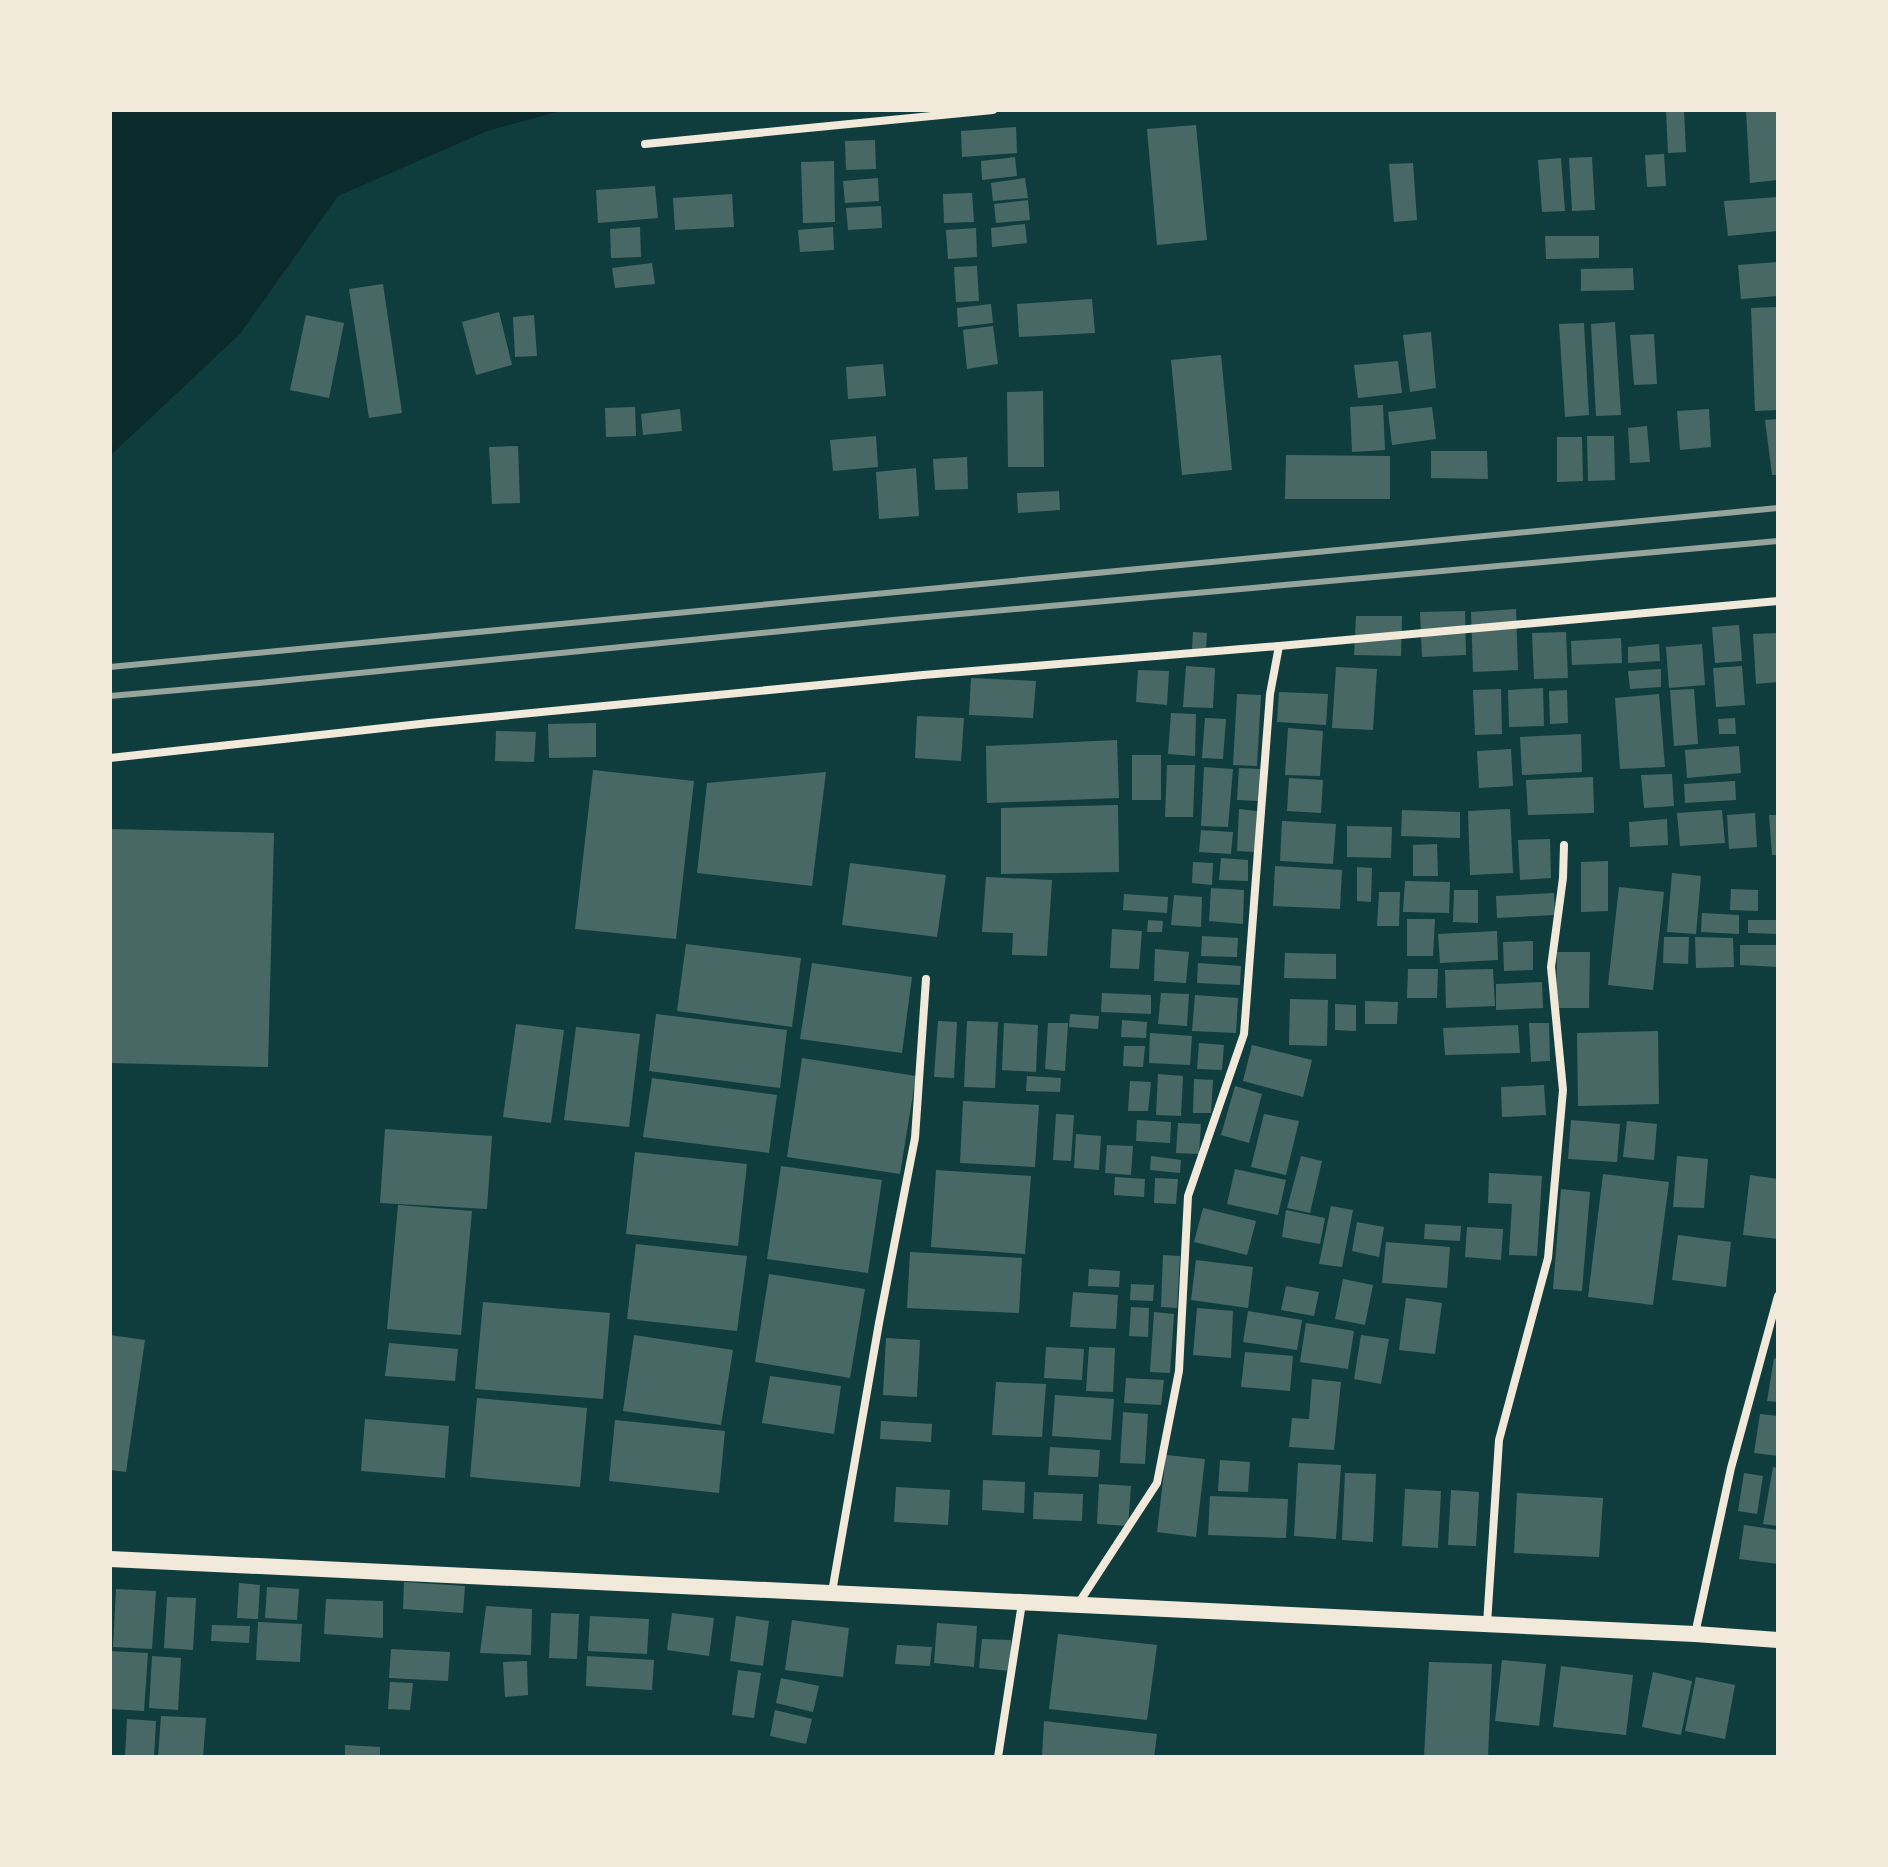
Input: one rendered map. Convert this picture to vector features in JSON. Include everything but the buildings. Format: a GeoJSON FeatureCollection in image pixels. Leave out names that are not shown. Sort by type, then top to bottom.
{"type":"FeatureCollection","features":[{"type":"Feature","properties":{"kind":"main road"},"geometry":{"type":"LineString","coordinates":[[110,1559],[1778,1640]]}},
{"type":"Feature","properties":{"kind":"street"},"geometry":{"type":"LineString","coordinates":[[645,144],[993,110]]}},
{"type":"Feature","properties":{"kind":"street"},"geometry":{"type":"LineString","coordinates":[[110,758],[907,676],[1778,601]]}},
{"type":"Feature","properties":{"kind":"street"},"geometry":{"type":"LineString","coordinates":[[1077,1605],[1157,1483],[1179,1371],[1188,1196],[1244,1034],[1270,694],[1279,646]]}},
{"type":"Feature","properties":{"kind":"street"},"geometry":{"type":"LineString","coordinates":[[1487,1625],[1499,1440],[1548,1258],[1563,1090],[1551,967],[1563,878],[1564,845]]}},
{"type":"Feature","properties":{"kind":"street"},"geometry":{"type":"LineString","coordinates":[[832,1593],[915,1138],[926,979]]}},
{"type":"Feature","properties":{"kind":"street"},"geometry":{"type":"LineString","coordinates":[[1695,1634],[1731,1468],[1778,1296]]}},
{"type":"Feature","properties":{"kind":"street"},"geometry":{"type":"LineString","coordinates":[[998,1757],[1022,1603]]}},
{"type":"Feature","properties":{"kind":"water"},"geometry":{"type":"Polygon","coordinates":[[[110,110],[564,110],[487,131],[338,196],[240,334],[110,456],[110,110]]]}},
{"type":"Feature","properties":{"kind":"railway"},"geometry":{"type":"LineString","coordinates":[[110,667],[1778,508]]}},
{"type":"Feature","properties":{"kind":"railway"},"geometry":{"type":"LineString","coordinates":[[110,696],[893,620],[1778,541]]}}]}
